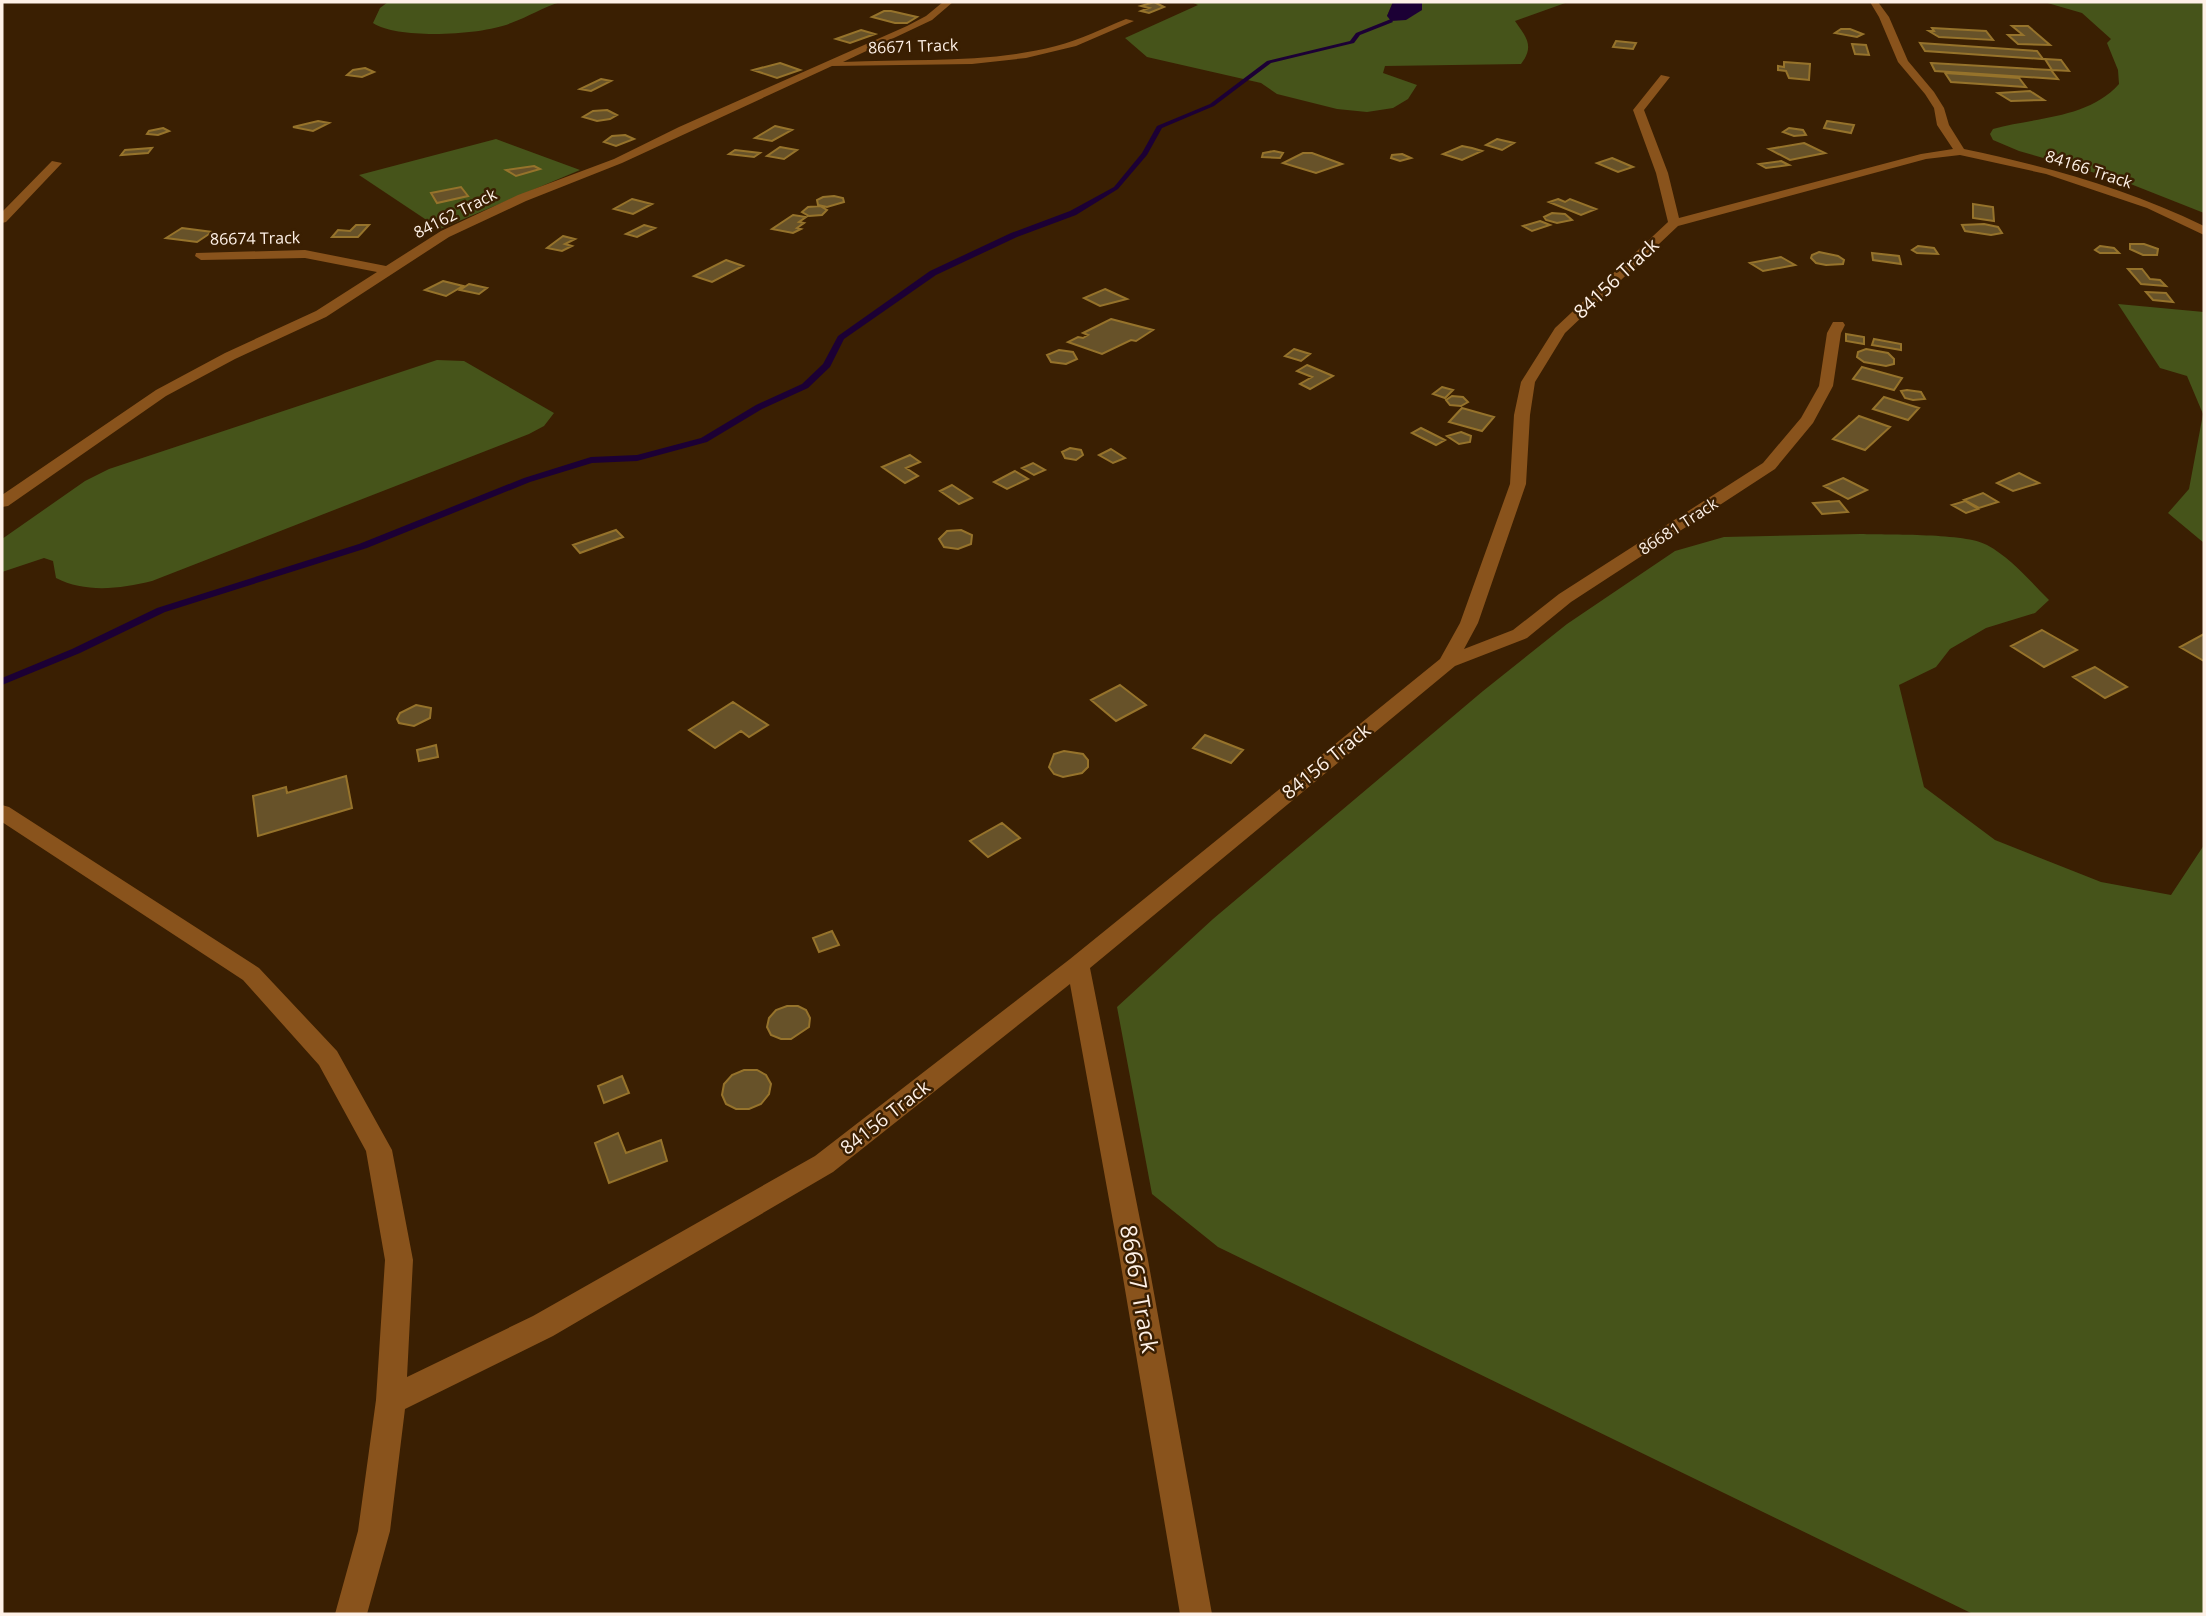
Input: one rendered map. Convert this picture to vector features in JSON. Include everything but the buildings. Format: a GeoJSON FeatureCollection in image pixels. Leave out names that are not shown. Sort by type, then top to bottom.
{"type":"FeatureCollection","features":[{"type":"Feature","properties":{"kind":"street","name":"84162 Track"},"geometry":{"type":"LineString","coordinates":[[2,502],[161,393],[230,356],[321,314],[435,240],[471,221],[618,161],[929,18],[948,2]]}},
{"type":"Feature","properties":{"kind":"street"},"geometry":{"type":"LineString","coordinates":[[1874,2],[1884,17],[1903,62],[1929,92],[1939,108],[1943,125],[1960,152]]}},
{"type":"Feature","properties":{"kind":"street","name":"86671 Track"},"geometry":{"type":"LineString","coordinates":[[827,65],[999,57],[1054,50],[1129,21]]}},
{"type":"Feature","properties":{"kind":"street"},"geometry":{"type":"LineString","coordinates":[[1665,77],[1638,110],[1662,173],[1674,223]]}},
{"type":"Feature","properties":{"kind":"street","name":"84156 Track"},"geometry":{"type":"LineString","coordinates":[[391,1400],[542,1326],[824,1164],[1078,965],[1448,662],[1469,623],[1518,484],[1522,415],[1528,382],[1560,331],[1674,223],[1926,156],[1960,152]]}},
{"type":"Feature","properties":{"kind":"street","name":"84166 Track"},"geometry":{"type":"LineString","coordinates":[[1960,152],[2049,171],[2151,205],[2204,231]]}},
{"type":"Feature","properties":{"kind":"street"},"geometry":{"type":"LineString","coordinates":[[2,219],[56,163]]}},
{"type":"Feature","properties":{"kind":"street","name":"86674 Track"},"geometry":{"type":"LineString","coordinates":[[201,256],[305,254],[391,271]]}},
{"type":"Feature","properties":{"kind":"street","name":"86681 Track"},"geometry":{"type":"LineString","coordinates":[[1448,662],[1520,634],[1565,598],[1769,466],[1808,420],[1826,386],[1834,333],[1838,325]]}},
{"type":"Feature","properties":{"kind":"street"},"geometry":{"type":"LineString","coordinates":[[2,813],[121,887],[251,974],[328,1058],[379,1150],[399,1260],[391,1400],[374,1531],[351,1614]]}},
{"type":"Feature","properties":{"kind":"street","name":"86667 Track"},"geometry":{"type":"LineString","coordinates":[[1078,965],[1134,1260],[1196,1614]]}},
{"type":"Feature","properties":{"kind":"green space"},"geometry":{"type":"Polygon","coordinates":[[[388,2],[561,2],[498,27],[461,33],[420,34],[401,32],[373,23],[380,8],[388,2]]]}},
{"type":"Feature","properties":{"kind":"green space"},"geometry":{"type":"Polygon","coordinates":[[[1191,2],[1393,2],[1387,16],[1422,10],[1422,2],[1568,2],[1515,21],[1528,47],[1521,64],[1385,66],[1383,73],[1417,85],[1408,99],[1393,108],[1367,112],[1337,109],[1277,94],[1261,83],[1147,57],[1125,38],[1198,5],[1191,2]]]}},
{"type":"Feature","properties":{"kind":"green space"},"geometry":{"type":"Polygon","coordinates":[[[2044,2],[2204,2],[2204,213],[2123,181],[2019,151],[1993,140],[1990,134],[1993,129],[2077,110],[2092,104],[2119,84],[2118,70],[2107,43],[2111,39],[2082,13],[2044,2]]]}},
{"type":"Feature","properties":{"kind":"green space"},"geometry":{"type":"Polygon","coordinates":[[[496,139],[580,170],[440,229],[359,175],[496,139]]]}},
{"type":"Feature","properties":{"kind":"green space"},"geometry":{"type":"Polygon","coordinates":[[[2118,304],[2204,312],[2204,543],[2168,513],[2189,489],[2203,414],[2187,376],[2160,368],[2118,304]]]}},
{"type":"Feature","properties":{"kind":"green space"},"geometry":{"type":"Polygon","coordinates":[[[437,360],[464,361],[554,413],[544,426],[529,434],[152,581],[115,588],[79,586],[56,578],[53,561],[44,558],[2,572],[2,539],[85,481],[109,469],[437,360]]]}},
{"type":"Feature","properties":{"kind":"green space"},"geometry":{"type":"Polygon","coordinates":[[[1861,534],[1977,541],[2004,556],[2049,600],[2035,613],[1986,628],[1950,649],[1936,667],[1899,685],[1924,787],[1995,840],[2101,882],[2171,895],[2204,845],[2204,1614],[1973,1614],[1218,1247],[1152,1194],[1117,1007],[1213,919],[1483,691],[1567,624],[1675,551],[1724,537],[1861,534]]]}},
{"type":"Feature","properties":{"kind":"shaded area"},"geometry":{"type":"Polygon","coordinates":[[[1393,2],[1422,2],[1422,10],[1406,20],[1391,21],[1387,16],[1393,2]]]}},
{"type":"Feature","properties":{"kind":"waterway"},"geometry":{"type":"LineString","coordinates":[[2,682],[76,651],[161,610],[363,546],[527,480],[591,460],[637,458],[704,440],[759,407],[805,386],[827,365],[841,338],[933,273],[1014,235],[1073,213],[1116,188],[1145,154],[1159,127],[1212,105],[1269,62],[1352,42],[1358,34],[1391,21]]}}]}
